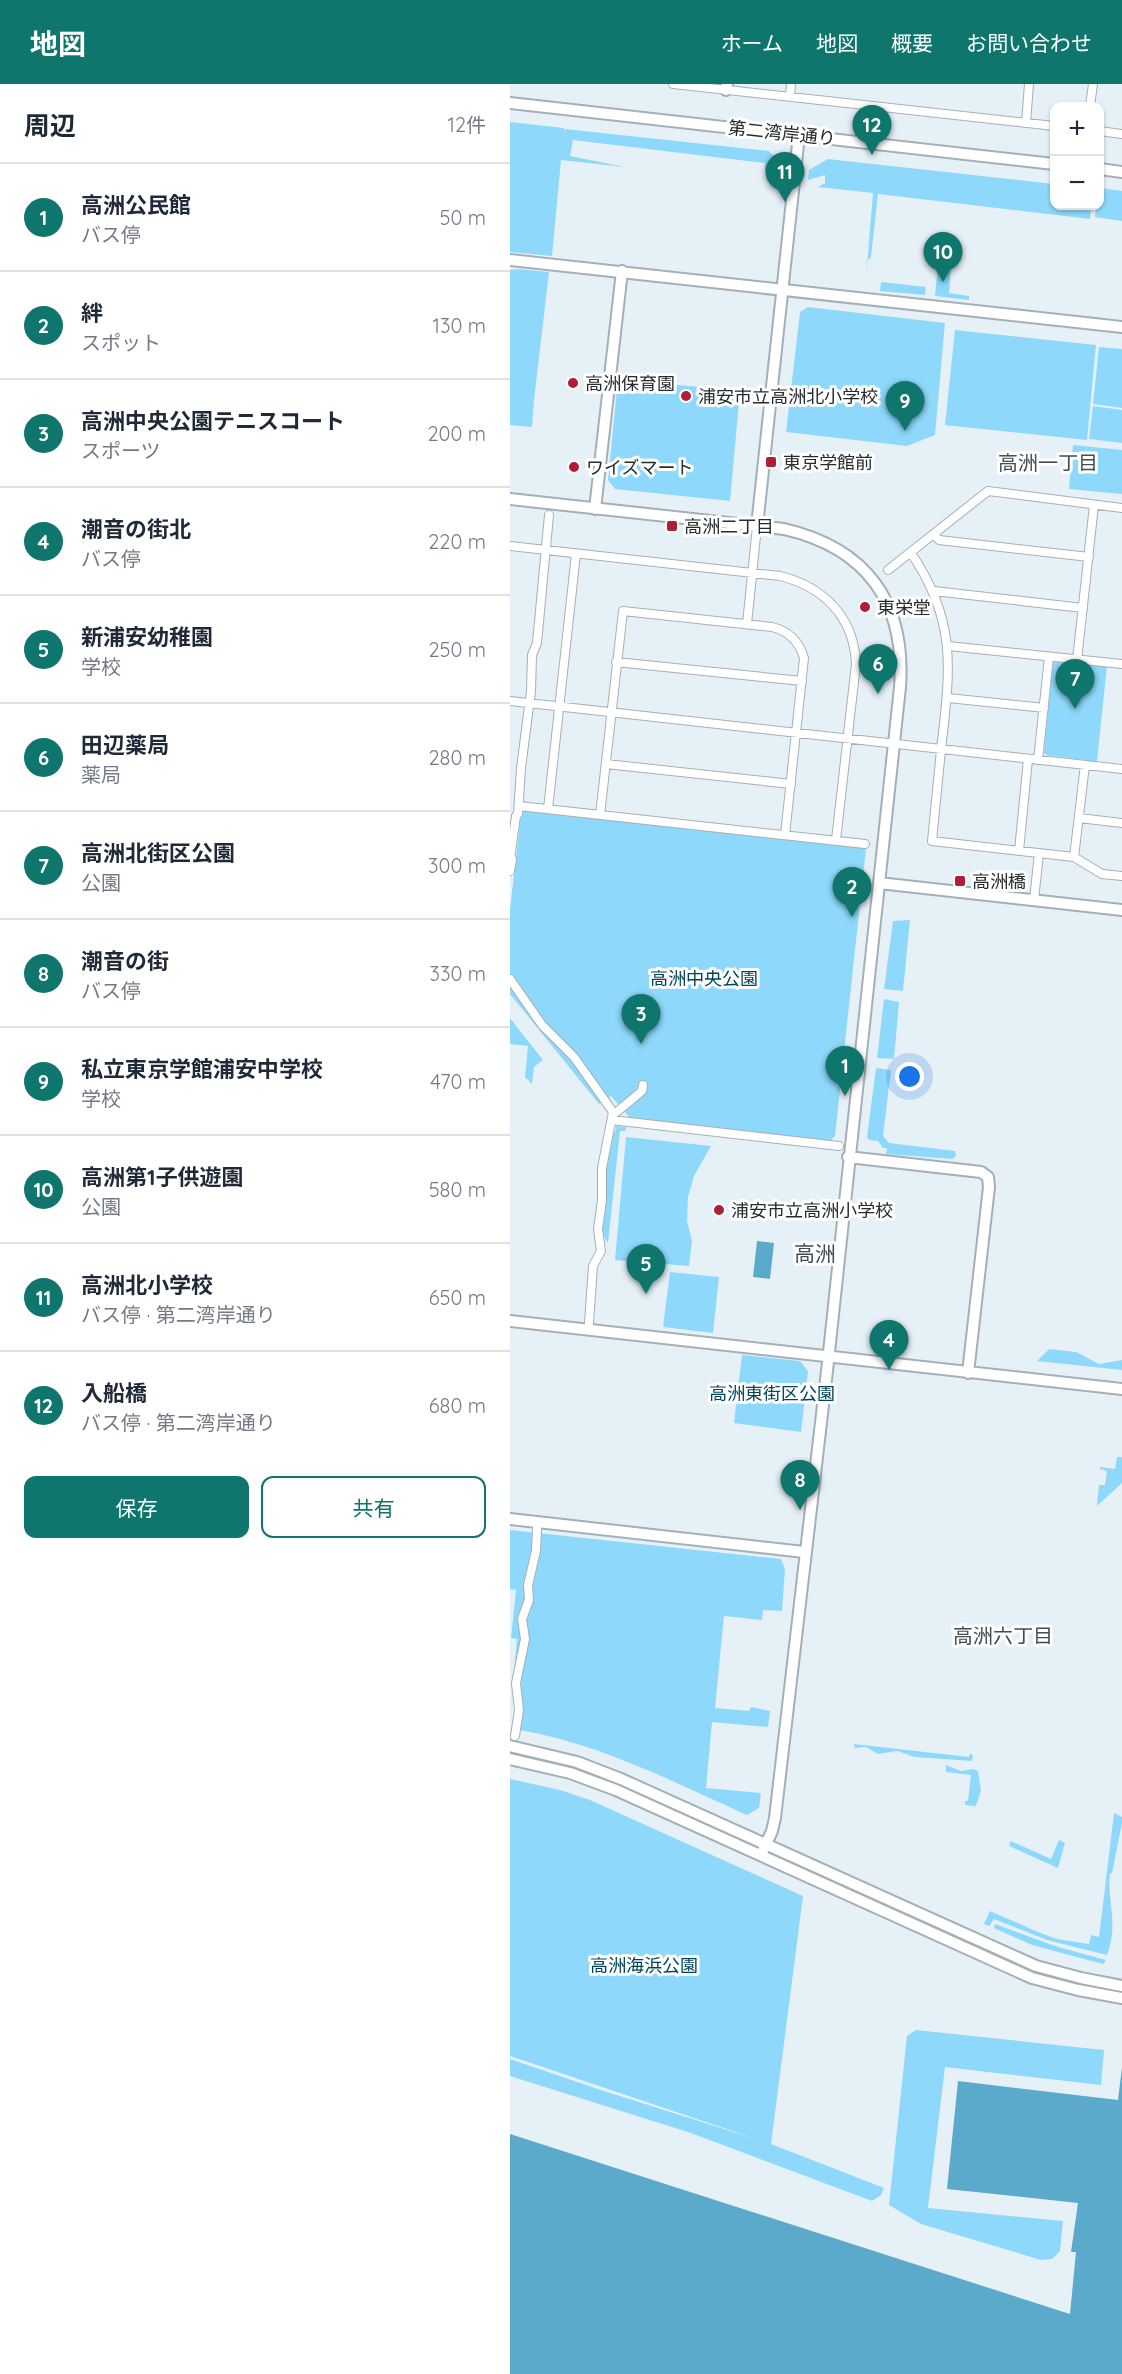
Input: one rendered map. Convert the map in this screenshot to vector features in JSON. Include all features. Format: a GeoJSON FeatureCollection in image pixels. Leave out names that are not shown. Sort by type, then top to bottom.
{"type":"FeatureCollection","features":[{"type":"Feature","properties":{"kind":"street"},"geometry":{"type":"LineString","coordinates":[[673,84],[726,87],[1050,126]]}},
{"type":"Feature","properties":{"kind":"street"},"geometry":{"type":"LineString","coordinates":[[790,96],[791,84]]}},
{"type":"Feature","properties":{"kind":"street"},"geometry":{"type":"LineString","coordinates":[[1026,123],[1029,84]]}},
{"type":"Feature","properties":{"kind":"street"},"geometry":{"type":"LineString","coordinates":[[1091,102],[1093,84]]}},
{"type":"Feature","properties":{"kind":"street","name":"第二湾岸通り"},"geometry":{"type":"LineString","coordinates":[[510,104],[1050,164]]}},
{"type":"Feature","properties":{"kind":"street"},"geometry":{"type":"LineString","coordinates":[[1104,132],[1122,134]]}},
{"type":"Feature","properties":{"kind":"street"},"geometry":{"type":"LineString","coordinates":[[747,624],[799,135]]}},
{"type":"Feature","properties":{"kind":"street"},"geometry":{"type":"LineString","coordinates":[[1104,170],[1122,172]]}},
{"type":"Feature","properties":{"kind":"street"},"geometry":{"type":"LineString","coordinates":[[510,260],[1122,327]]}},
{"type":"Feature","properties":{"kind":"street"},"geometry":{"type":"LineString","coordinates":[[595,509],[622,271]]}},
{"type":"Feature","properties":{"kind":"street"},"geometry":{"type":"LineString","coordinates":[[888,570],[988,491],[1122,508]]}},
{"type":"Feature","properties":{"kind":"street"},"geometry":{"type":"LineString","coordinates":[[510,499],[804,533],[829,544],[859,566],[884,597],[897,628],[901,649],[900,687],[828,1356],[775,1818],[764,1850]]}},
{"type":"Feature","properties":{"kind":"street"},"geometry":{"type":"LineString","coordinates":[[1077,660],[1094,505]]}},
{"type":"Feature","properties":{"kind":"street"},"geometry":{"type":"LineString","coordinates":[[510,872],[549,515]]}},
{"type":"Feature","properties":{"kind":"street"},"geometry":{"type":"LineString","coordinates":[[934,535],[939,540],[1089,557]]}},
{"type":"Feature","properties":{"kind":"street"},"geometry":{"type":"LineString","coordinates":[[510,554],[510,546],[780,576],[809,585],[828,599],[848,626],[854,642],[856,664],[836,840]]}},
{"type":"Feature","properties":{"kind":"street"},"geometry":{"type":"LineString","coordinates":[[911,553],[934,591],[942,614],[948,646],[948,698],[932,841],[1074,857],[1102,874],[1122,876]]}},
{"type":"Feature","properties":{"kind":"street"},"geometry":{"type":"LineString","coordinates":[[545,808],[576,554]]}},
{"type":"Feature","properties":{"kind":"street"},"geometry":{"type":"LineString","coordinates":[[934,591],[1083,608]]}},
{"type":"Feature","properties":{"kind":"street"},"geometry":{"type":"LineString","coordinates":[[600,814],[623,611],[747,624],[781,629],[793,637],[804,658],[785,835]]}},
{"type":"Feature","properties":{"kind":"street"},"geometry":{"type":"LineString","coordinates":[[948,646],[1122,664]]}},
{"type":"Feature","properties":{"kind":"street"},"geometry":{"type":"LineString","coordinates":[[1038,760],[1049,657]]}},
{"type":"Feature","properties":{"kind":"street"},"geometry":{"type":"LineString","coordinates":[[616,662],[802,681]]}},
{"type":"Feature","properties":{"kind":"street"},"geometry":{"type":"LineString","coordinates":[[948,698],[1044,708]]}},
{"type":"Feature","properties":{"kind":"street"},"geometry":{"type":"LineString","coordinates":[[510,701],[1122,769]]}},
{"type":"Feature","properties":{"kind":"street"},"geometry":{"type":"LineString","coordinates":[[1018,851],[1028,759]]}},
{"type":"Feature","properties":{"kind":"street"},"geometry":{"type":"LineString","coordinates":[[606,764],[791,784]]}},
{"type":"Feature","properties":{"kind":"street"},"geometry":{"type":"LineString","coordinates":[[1074,857],[1085,765]]}},
{"type":"Feature","properties":{"kind":"street"},"geometry":{"type":"LineString","coordinates":[[519,806],[865,844]]}},
{"type":"Feature","properties":{"kind":"street"},"geometry":{"type":"LineString","coordinates":[[1079,818],[1122,823]]}},
{"type":"Feature","properties":{"kind":"street"},"geometry":{"type":"LineString","coordinates":[[1034,900],[1039,853]]}},
{"type":"Feature","properties":{"kind":"street"},"geometry":{"type":"LineString","coordinates":[[879,883],[1122,910]]}},
{"type":"Feature","properties":{"kind":"street"},"geometry":{"type":"LineString","coordinates":[[510,979],[542,1025],[574,1057],[613,1112],[602,1168],[602,1200],[598,1229],[601,1251],[593,1266],[589,1323]]}},
{"type":"Feature","properties":{"kind":"street"},"geometry":{"type":"LineString","coordinates":[[612,1118],[642,1091],[643,1085]]}},
{"type":"Feature","properties":{"kind":"street"},"geometry":{"type":"LineString","coordinates":[[612,1118],[839,1146]]}},
{"type":"Feature","properties":{"kind":"street"},"geometry":{"type":"LineString","coordinates":[[848,1157],[981,1172],[988,1177],[989,1187],[968,1373]]}},
{"type":"Feature","properties":{"kind":"street"},"geometry":{"type":"LineString","coordinates":[[510,1321],[1121,1389]]}},
{"type":"Feature","properties":{"kind":"street"},"geometry":{"type":"LineString","coordinates":[[510,1519],[804,1552]]}},
{"type":"Feature","properties":{"kind":"street"},"geometry":{"type":"LineString","coordinates":[[537,1528],[536,1551],[528,1585],[529,1600],[522,1619],[525,1640],[516,1683],[519,1710],[513,1741],[596,1769],[1032,1978],[1118,1997]]}},
{"type":"Feature","properties":{"kind":"street"},"geometry":{"type":"LineString","coordinates":[[510,1759],[551,1767],[591,1780],[764,1850],[1016,1958],[1060,1973],[1119,1985]]}},
{"type":"Feature","properties":{"kind":"green space"},"geometry":{"type":"Polygon","coordinates":[[[510,122],[564,128],[564,133],[565,129],[769,151],[783,167],[781,175],[765,172],[765,163],[573,140],[570,156],[625,167],[561,160],[552,256],[510,252],[510,122]]]}},
{"type":"Feature","properties":{"kind":"green space"},"geometry":{"type":"Polygon","coordinates":[[[828,159],[1050,184],[1050,210],[1091,210],[1090,219],[878,194],[871,257],[868,260],[866,279],[873,193],[818,187],[825,183],[825,175],[808,180],[809,170],[828,159]]]}},
{"type":"Feature","properties":{"kind":"green space"},"geometry":{"type":"Polygon","coordinates":[[[1104,189],[1122,191],[1122,221],[1095,217],[1096,210],[1104,210],[1104,189]]]}},
{"type":"Feature","properties":{"kind":"green space"},"geometry":{"type":"Polygon","coordinates":[[[938,266],[951,267],[949,293],[969,296],[969,300],[935,296],[938,266]]]}},
{"type":"Feature","properties":{"kind":"green space"},"geometry":{"type":"Polygon","coordinates":[[[510,270],[549,272],[532,427],[510,425],[510,270]]]}},
{"type":"Feature","properties":{"kind":"green space"},"geometry":{"type":"Polygon","coordinates":[[[881,282],[926,287],[925,295],[880,291],[881,282]]]}},
{"type":"Feature","properties":{"kind":"green space"},"geometry":{"type":"Polygon","coordinates":[[[808,307],[945,323],[935,435],[907,446],[786,432],[800,312],[808,307]]]}},
{"type":"Feature","properties":{"kind":"green space"},"geometry":{"type":"Polygon","coordinates":[[[955,330],[1096,345],[1087,440],[945,425],[955,330]]]}},
{"type":"Feature","properties":{"kind":"green space"},"geometry":{"type":"Polygon","coordinates":[[[1099,347],[1122,349],[1122,408],[1093,404],[1099,347]]]}},
{"type":"Feature","properties":{"kind":"green space"},"geometry":{"type":"Polygon","coordinates":[[[618,379],[740,391],[730,501],[615,489],[608,480],[618,379]]]}},
{"type":"Feature","properties":{"kind":"green space"},"geometry":{"type":"Polygon","coordinates":[[[1093,406],[1122,410],[1122,443],[1089,439],[1093,406]]]}},
{"type":"Feature","properties":{"kind":"green space"},"geometry":{"type":"Polygon","coordinates":[[[1073,445],[1122,450],[1122,494],[1069,489],[1073,445]]]}},
{"type":"Feature","properties":{"kind":"green space"},"geometry":{"type":"Polygon","coordinates":[[[1053,662],[1107,665],[1097,762],[1044,753],[1053,662]]]}},
{"type":"Feature","properties":{"kind":"green space","name":"高洲中央公園"},"geometry":{"type":"Polygon","coordinates":[[[526,810],[866,848],[835,1136],[829,1142],[630,1118],[611,1096],[607,1098],[576,1054],[540,1018],[510,975],[510,909],[521,815],[526,810]]]}},
{"type":"Feature","properties":{"kind":"green space"},"geometry":{"type":"Polygon","coordinates":[[[910,920],[903,991],[884,989],[893,921],[910,920]]]}},
{"type":"Feature","properties":{"kind":"green space"},"geometry":{"type":"Polygon","coordinates":[[[510,984],[564,1050],[602,1102],[599,1104],[510,994],[510,984]]]}},
{"type":"Feature","properties":{"kind":"green space"},"geometry":{"type":"Polygon","coordinates":[[[884,999],[899,1002],[894,1059],[877,1058],[884,999]]]}},
{"type":"Feature","properties":{"kind":"green space"},"geometry":{"type":"Polygon","coordinates":[[[510,1018],[543,1060],[534,1067],[532,1084],[525,1077],[528,1046],[510,1044],[510,1018]]]}},
{"type":"Feature","properties":{"kind":"green space"},"geometry":{"type":"Polygon","coordinates":[[[876,1068],[891,1070],[883,1136],[889,1143],[955,1151],[956,1155],[953,1159],[886,1154],[887,1148],[883,1148],[878,1141],[869,1140],[867,1137],[876,1068]]]}},
{"type":"Feature","properties":{"kind":"green space"},"geometry":{"type":"Polygon","coordinates":[[[616,1126],[627,1127],[625,1131],[620,1131],[608,1243],[604,1235],[602,1208],[612,1133],[615,1133],[616,1126]]]}},
{"type":"Feature","properties":{"kind":"green space"},"geometry":{"type":"Polygon","coordinates":[[[626,1137],[711,1146],[694,1176],[688,1197],[687,1221],[692,1241],[689,1266],[615,1260],[626,1137]]]}},
{"type":"Feature","properties":{"kind":"green space"},"geometry":{"type":"Polygon","coordinates":[[[670,1272],[719,1277],[713,1333],[663,1327],[670,1272]]]}},
{"type":"Feature","properties":{"kind":"green space"},"geometry":{"type":"Polygon","coordinates":[[[1049,1349],[1076,1352],[1099,1364],[1122,1360],[1122,1370],[1037,1361],[1049,1349]]]}},
{"type":"Feature","properties":{"kind":"green space","name":"高洲東街区公園"},"geometry":{"type":"Polygon","coordinates":[[[742,1355],[800,1361],[808,1371],[801,1432],[734,1423],[742,1355]]]}},
{"type":"Feature","properties":{"kind":"green space"},"geometry":{"type":"Polygon","coordinates":[[[1117,1457],[1122,1457],[1122,1483],[1097,1506],[1099,1485],[1105,1485],[1107,1471],[1100,1467],[1115,1469],[1117,1457]]]}},
{"type":"Feature","properties":{"kind":"green space"},"geometry":{"type":"Polygon","coordinates":[[[510,1530],[781,1559],[785,1569],[782,1611],[763,1610],[762,1620],[724,1616],[715,1708],[749,1711],[751,1707],[770,1711],[768,1727],[712,1722],[706,1788],[761,1793],[759,1808],[747,1815],[608,1754],[550,1736],[520,1730],[513,1682],[517,1639],[511,1638],[516,1590],[510,1589],[510,1530]]]}},
{"type":"Feature","properties":{"kind":"green space"},"geometry":{"type":"Polygon","coordinates":[[[854,1744],[969,1757],[970,1754],[973,1755],[972,1761],[915,1757],[897,1751],[878,1754],[866,1747],[855,1748],[854,1744]]]}},
{"type":"Feature","properties":{"kind":"green space"},"geometry":{"type":"Polygon","coordinates":[[[946,1765],[961,1771],[973,1769],[978,1771],[981,1791],[974,1811],[975,1806],[965,1805],[965,1801],[968,1801],[971,1775],[946,1772],[946,1765]]]}},
{"type":"Feature","properties":{"kind":"green space","name":"高洲海浜公園"},"geometry":{"type":"Polygon","coordinates":[[[510,1779],[560,1790],[590,1800],[803,1896],[771,2144],[884,2188],[881,2195],[872,2201],[691,2133],[510,2076],[510,2059],[762,2141],[510,2056],[510,1779]]]}},
{"type":"Feature","properties":{"kind":"green space"},"geometry":{"type":"Polygon","coordinates":[[[1114,1813],[1122,1817],[1122,1823],[1110,1874],[1112,1933],[1107,1955],[1047,1940],[994,1919],[989,1926],[984,1924],[990,1911],[1057,1939],[1089,1944],[1091,1935],[1099,1937],[1114,1813]]]}},
{"type":"Feature","properties":{"kind":"green space"},"geometry":{"type":"Polygon","coordinates":[[[1059,1840],[1065,1843],[1058,1868],[1009,1846],[1011,1841],[1051,1859],[1059,1840]]]}},
{"type":"Feature","properties":{"kind":"green space"},"geometry":{"type":"Polygon","coordinates":[[[995,1924],[1058,1947],[1106,1960],[1103,1964],[1032,1945],[994,1928],[995,1924]]]}},
{"type":"Feature","properties":{"kind":"green space"},"geometry":{"type":"Polygon","coordinates":[[[916,2030],[1104,2050],[1101,2085],[945,2067],[928,2208],[1063,2221],[1060,2251],[1052,2259],[1041,2260],[921,2224],[889,2205],[907,2036],[916,2030]]]}},
{"type":"Feature","properties":{"kind":"shaded area"},"geometry":{"type":"Polygon","coordinates":[[[757,1241],[774,1243],[770,1279],[753,1277],[757,1241]]]}},
{"type":"Feature","properties":{"kind":"shaded area"},"geometry":{"type":"Polygon","coordinates":[[[1122,2067],[1122,2374],[510,2374],[510,2134],[1070,2314],[1076,2252],[1071,2252],[1078,2203],[947,2189],[958,2081],[1118,2100],[1122,2067]]]}},
{"type":"Feature","properties":{"kind":"place","name":"入船橋"},"geometry":{"type":"Point","coordinates":[872,155]}},
{"type":"Feature","properties":{"kind":"place","name":"高洲北小学校"},"geometry":{"type":"Point","coordinates":[785,202]}},
{"type":"Feature","properties":{"kind":"place","name":"高洲第1子供遊園"},"geometry":{"type":"Point","coordinates":[943,282]}},
{"type":"Feature","properties":{"kind":"place","name":"高洲保育園"},"geometry":{"type":"Point","coordinates":[573,383]}},
{"type":"Feature","properties":{"kind":"place","name":"浦安市立高洲北小学校"},"geometry":{"type":"Point","coordinates":[686,396]}},
{"type":"Feature","properties":{"kind":"place","name":"私立東京学館浦安中学校"},"geometry":{"type":"Point","coordinates":[905,431]}},
{"type":"Feature","properties":{"kind":"place","name":"東京学館前"},"geometry":{"type":"Point","coordinates":[771,462]}},
{"type":"Feature","properties":{"kind":"place","name":"ワイズマート"},"geometry":{"type":"Point","coordinates":[574,467]}},
{"type":"Feature","properties":{"kind":"place","name":"高洲二丁目"},"geometry":{"type":"Point","coordinates":[672,526]}},
{"type":"Feature","properties":{"kind":"place","name":"東栄堂"},"geometry":{"type":"Point","coordinates":[865,607]}},
{"type":"Feature","properties":{"kind":"place","name":"田辺薬局"},"geometry":{"type":"Point","coordinates":[878,694]}},
{"type":"Feature","properties":{"kind":"place","name":"高洲北街区公園"},"geometry":{"type":"Point","coordinates":[1075,709]}},
{"type":"Feature","properties":{"kind":"place","name":"高洲橋"},"geometry":{"type":"Point","coordinates":[960,881]}},
{"type":"Feature","properties":{"kind":"place","name":"絆"},"geometry":{"type":"Point","coordinates":[852,917]}},
{"type":"Feature","properties":{"kind":"place","name":"高洲中央公園テニスコート"},"geometry":{"type":"Point","coordinates":[641,1044]}},
{"type":"Feature","properties":{"kind":"place","name":"高洲公民館"},"geometry":{"type":"Point","coordinates":[845,1096]}},
{"type":"Feature","properties":{"kind":"place","name":"浦安市立高洲小学校"},"geometry":{"type":"Point","coordinates":[719,1210]}},
{"type":"Feature","properties":{"kind":"place","name":"新浦安幼稚園"},"geometry":{"type":"Point","coordinates":[646,1294]}},
{"type":"Feature","properties":{"kind":"place","name":"潮音の街北"},"geometry":{"type":"Point","coordinates":[889,1370]}},
{"type":"Feature","properties":{"kind":"place","name":"潮音の街"},"geometry":{"type":"Point","coordinates":[800,1510]}},
{"type":"Feature","properties":{"kind":"district","name":"高洲一丁目"},"geometry":{"type":"Point","coordinates":[1048,462]}},
{"type":"Feature","properties":{"kind":"district","name":"高洲"},"geometry":{"type":"Point","coordinates":[815,1253]}},
{"type":"Feature","properties":{"kind":"district","name":"高洲六丁目"},"geometry":{"type":"Point","coordinates":[1003,1635]}}]}
